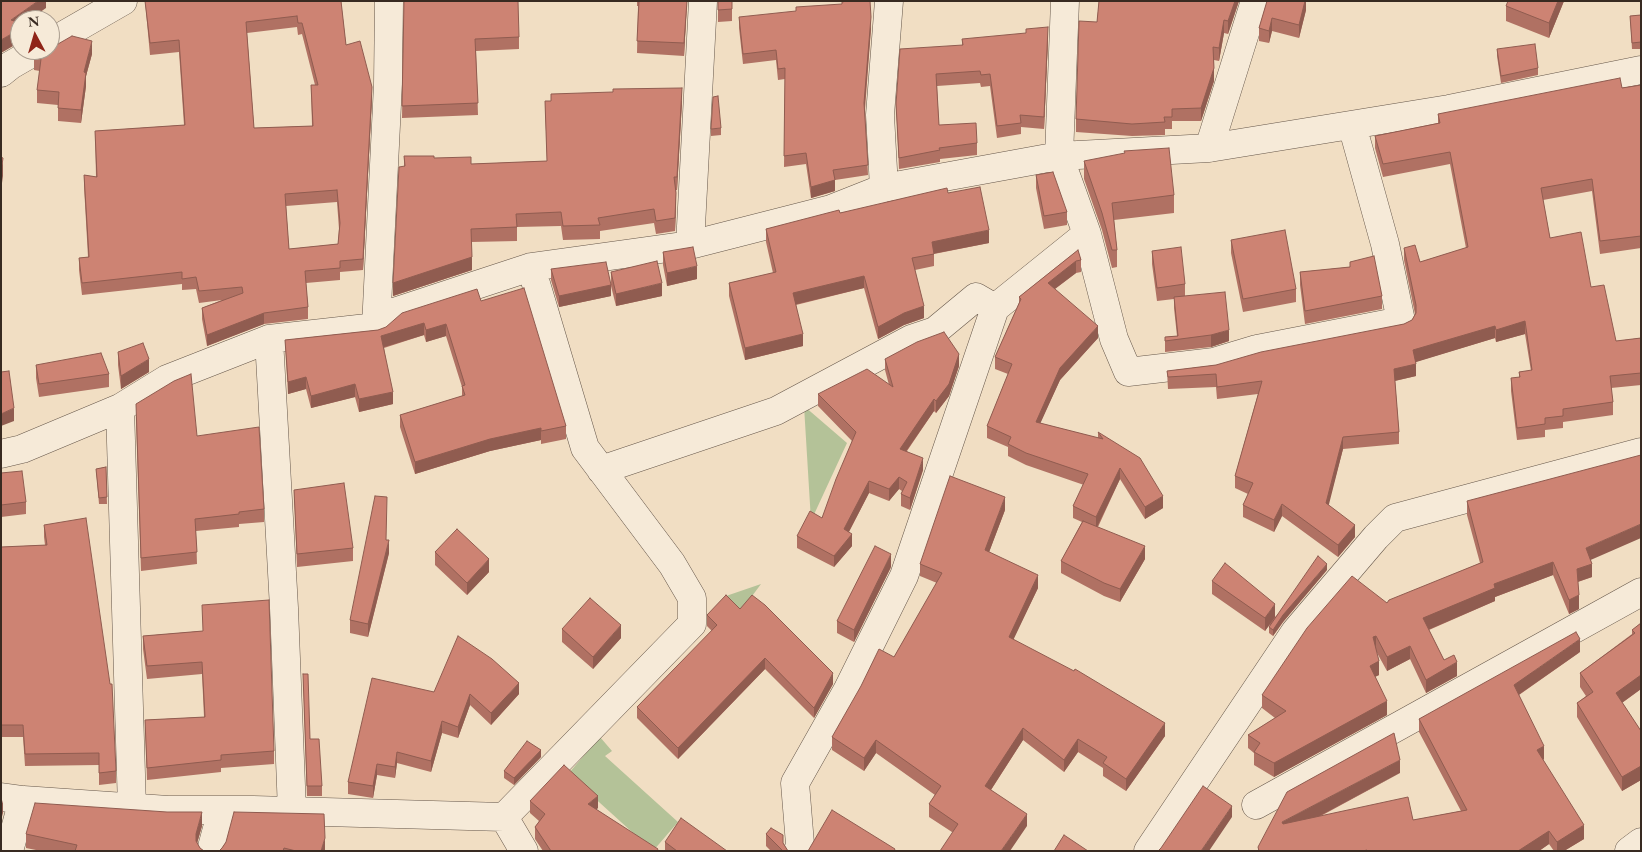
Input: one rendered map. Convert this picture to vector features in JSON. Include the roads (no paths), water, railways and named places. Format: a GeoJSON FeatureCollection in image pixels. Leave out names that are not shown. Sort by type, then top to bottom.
{"type":"FeatureCollection","features":[{"type":"Feature","properties":{"kind":"street"},"geometry":{"type":"LineString","coordinates":[[376,327],[388,84],[389,1]]}},
{"type":"Feature","properties":{"kind":"street"},"geometry":{"type":"LineString","coordinates":[[690,245],[703,1]]}},
{"type":"Feature","properties":{"kind":"street"},"geometry":{"type":"LineString","coordinates":[[884,188],[880,115],[889,1]]}},
{"type":"Feature","properties":{"kind":"street"},"geometry":{"type":"LineString","coordinates":[[1065,1],[1059,156],[1087,234],[1114,339],[1128,372],[1214,362],[1257,349],[1401,321],[1385,244],[1352,125]]}},
{"type":"Feature","properties":{"kind":"street"},"geometry":{"type":"LineString","coordinates":[[1209,148],[1255,1]]}},
{"type":"Feature","properties":{"kind":"street"},"geometry":{"type":"LineString","coordinates":[[60,37],[119,2]]}},
{"type":"Feature","properties":{"kind":"street"},"geometry":{"type":"LineString","coordinates":[[1,73],[18,60]]}},
{"type":"Feature","properties":{"kind":"street"},"geometry":{"type":"LineString","coordinates":[[1,454],[22,449],[120,408],[167,380],[269,339],[376,327],[394,312],[531,267],[690,245],[831,209],[884,188],[1059,156],[1209,148],[1449,109],[1641,70]]}},
{"type":"Feature","properties":{"kind":"street"},"geometry":{"type":"LineString","coordinates":[[798,851],[800,844],[795,783],[847,691],[904,576],[995,308],[1087,234]]}},
{"type":"Feature","properties":{"kind":"street"},"geometry":{"type":"LineString","coordinates":[[9,851],[12,798],[168,810],[292,811],[504,817],[692,624],[692,598],[672,564],[585,448],[531,267]]}},
{"type":"Feature","properties":{"kind":"street"},"geometry":{"type":"LineString","coordinates":[[602,470],[776,411],[911,340],[935,331],[976,297],[995,308]]}},
{"type":"Feature","properties":{"kind":"street"},"geometry":{"type":"LineString","coordinates":[[269,339],[284,608],[292,811]]}},
{"type":"Feature","properties":{"kind":"street"},"geometry":{"type":"LineString","coordinates":[[120,408],[132,808]]}},
{"type":"Feature","properties":{"kind":"street"},"geometry":{"type":"LineString","coordinates":[[1148,851],[1295,632],[1395,518],[1641,452]]}},
{"type":"Feature","properties":{"kind":"street"},"geometry":{"type":"LineString","coordinates":[[1256,805],[1641,592]]}},
{"type":"Feature","properties":{"kind":"street"},"geometry":{"type":"LineString","coordinates":[[211,851],[222,810]]}},
{"type":"Feature","properties":{"kind":"street"},"geometry":{"type":"LineString","coordinates":[[504,817],[524,851]]}},
{"type":"Feature","properties":{"kind":"street"},"geometry":{"type":"LineString","coordinates":[[1629,851],[1641,842]]}}]}
